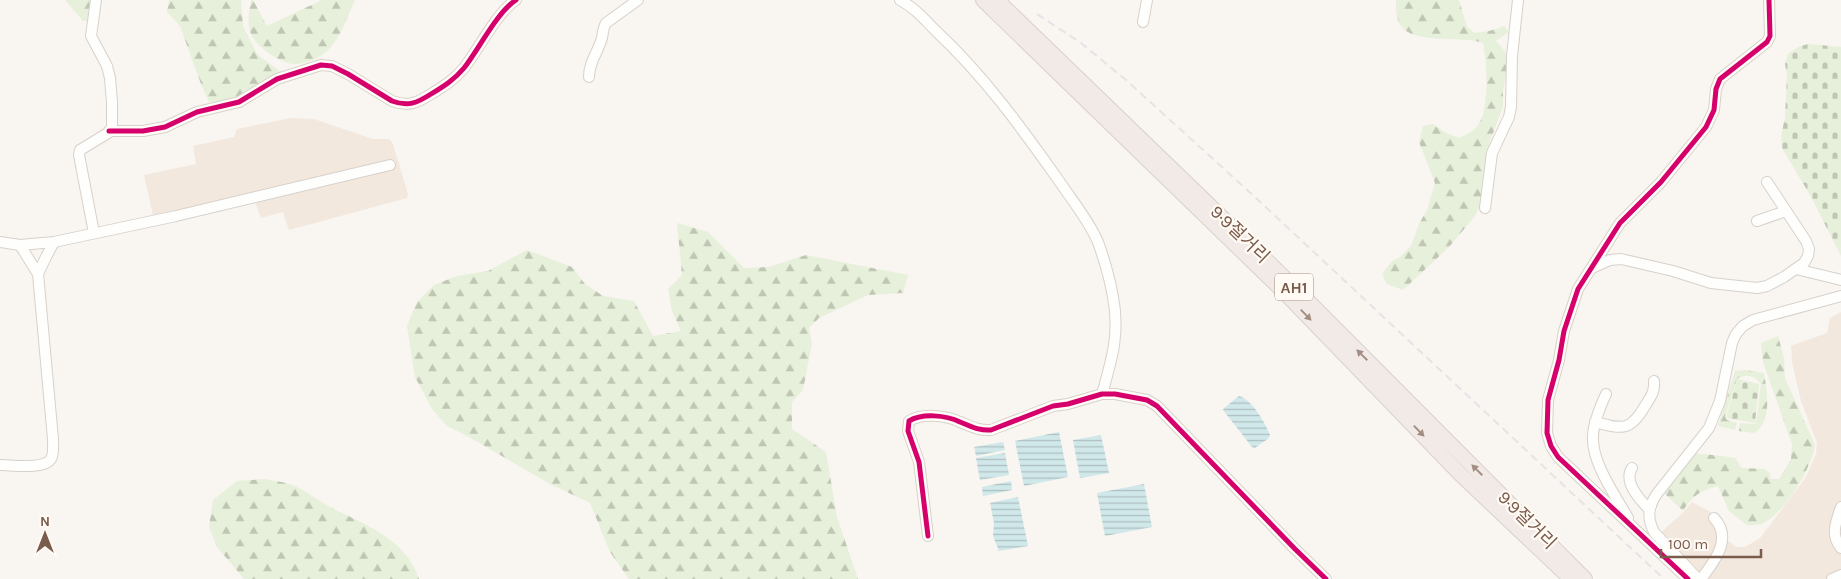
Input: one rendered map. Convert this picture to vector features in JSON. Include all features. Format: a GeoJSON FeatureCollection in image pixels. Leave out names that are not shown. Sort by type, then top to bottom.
{"type":"FeatureCollection","features":[{"type":"Feature","properties":{"kind":"highway","name":"9·9절거리"},"geometry":{"type":"LineString","coordinates":[[982,0],[1284,292],[1461,475],[1571,579]]}},
{"type":"Feature","properties":{"kind":"highway","name":"9·9절거리"},"geometry":{"type":"LineString","coordinates":[[997,0],[1294,287],[1585,579]]}},
{"type":"Feature","properties":{"kind":"street"},"geometry":{"type":"LineString","coordinates":[[94,233],[79,155],[80,150],[112,128],[110,78],[107,66],[91,36],[96,0]]}},
{"type":"Feature","properties":{"kind":"street"},"geometry":{"type":"LineString","coordinates":[[109,131],[136,132],[165,127],[196,112],[240,102],[278,79],[321,65],[332,66],[399,104],[413,104],[452,81],[464,69],[505,10],[516,0]]}},
{"type":"Feature","properties":{"kind":"street"},"geometry":{"type":"LineString","coordinates":[[588,76],[589,68],[602,39],[603,27],[638,0]]}},
{"type":"Feature","properties":{"kind":"street"},"geometry":{"type":"LineString","coordinates":[[900,0],[912,7],[963,57],[1042,157],[1082,213],[1098,242],[1113,298],[1117,331],[1102,394]]}},
{"type":"Feature","properties":{"kind":"street"},"geometry":{"type":"LineString","coordinates":[[1142,22],[1147,0]]}},
{"type":"Feature","properties":{"kind":"street"},"geometry":{"type":"LineString","coordinates":[[1485,208],[1492,153],[1509,117],[1511,106],[1512,56],[1518,0]]}},
{"type":"Feature","properties":{"kind":"street"},"geometry":{"type":"LineString","coordinates":[[1688,579],[1558,457],[1551,446],[1547,432],[1548,400],[1559,360],[1564,332],[1578,289],[1620,223],[1661,182],[1706,127],[1714,110],[1716,89],[1720,79],[1767,42],[1770,36],[1769,0]]}},
{"type":"Feature","properties":{"kind":"street"},"geometry":{"type":"LineString","coordinates":[[0,242],[20,245],[54,242],[390,166]]}},
{"type":"Feature","properties":{"kind":"street"},"geometry":{"type":"LineString","coordinates":[[1591,268],[1610,260],[1621,259],[1673,271],[1711,283],[1757,288],[1767,286],[1796,269],[1804,263],[1808,256],[1806,241],[1767,182]]}},
{"type":"Feature","properties":{"kind":"street"},"geometry":{"type":"LineString","coordinates":[[1757,221],[1786,211]]}},
{"type":"Feature","properties":{"kind":"street"},"geometry":{"type":"LineString","coordinates":[[38,274],[54,242]]}},
{"type":"Feature","properties":{"kind":"street"},"geometry":{"type":"LineString","coordinates":[[0,464],[39,465],[47,463],[53,455],[38,274],[20,245]]}},
{"type":"Feature","properties":{"kind":"street"},"geometry":{"type":"LineString","coordinates":[[1796,269],[1841,280]]}},
{"type":"Feature","properties":{"kind":"street"},"geometry":{"type":"LineString","coordinates":[[1714,518],[1720,524],[1724,534],[1722,543],[1718,555],[1699,579],[1654,532],[1650,523],[1649,509],[1656,495],[1710,428],[1720,401],[1728,357],[1736,334],[1743,326],[1753,320],[1841,296]]}},
{"type":"Feature","properties":{"kind":"street"},"geometry":{"type":"LineString","coordinates":[[1595,422],[1614,427],[1628,426],[1637,421],[1655,390],[1654,380]]}},
{"type":"Feature","properties":{"kind":"street"},"geometry":{"type":"LineString","coordinates":[[928,536],[919,462],[908,431],[909,421],[924,416],[948,418],[982,431],[990,430],[1053,406],[1068,404],[1102,394],[1115,394],[1147,400],[1156,406],[1326,579]]}},
{"type":"Feature","properties":{"kind":"street"},"geometry":{"type":"LineString","coordinates":[[1606,394],[1595,422],[1592,438],[1594,451],[1605,478],[1633,527]]}},
{"type":"Feature","properties":{"kind":"street"},"geometry":{"type":"LineString","coordinates":[[1632,468],[1629,472],[1632,488],[1649,509]]}},
{"type":"Feature","properties":{"kind":"street"},"geometry":{"type":"LineString","coordinates":[[1841,507],[1834,531],[1836,541],[1841,548]]}},
{"type":"Feature","properties":{"kind":"street"},"geometry":{"type":"LineString","coordinates":[[1832,579],[1841,575]]}},
{"type":"Feature","properties":{"kind":"shaded area"},"geometry":{"type":"Polygon","coordinates":[[[291,118],[314,119],[373,139],[389,139],[393,144],[408,194],[407,198],[289,230],[283,212],[261,218],[255,202],[155,225],[144,175],[196,164],[193,146],[234,137],[237,129],[291,118]]]}},
{"type":"Feature","properties":{"kind":"shaded area"},"geometry":{"type":"Polygon","coordinates":[[[1841,312],[1841,579],[1703,579],[1660,533],[1683,513],[1692,502],[1720,517],[1726,539],[1736,547],[1745,547],[1760,538],[1806,477],[1816,454],[1817,443],[1801,401],[1792,362],[1791,346],[1827,333],[1830,318],[1841,312]]]}},
{"type":"Feature","properties":{"kind":"green space"},"geometry":{"type":"Polygon","coordinates":[[[65,0],[90,0],[87,21],[83,21],[65,0]]]}},
{"type":"Feature","properties":{"kind":"green space"},"geometry":{"type":"Polygon","coordinates":[[[169,0],[241,0],[243,26],[257,54],[282,73],[234,101],[209,102],[180,26],[167,12],[169,0]]]}},
{"type":"Feature","properties":{"kind":"green space"},"geometry":{"type":"Polygon","coordinates":[[[251,0],[253,0],[267,26],[322,0],[355,0],[340,34],[332,46],[312,60],[295,64],[272,55],[253,38],[249,24],[251,0]]]}},
{"type":"Feature","properties":{"kind":"green space"},"geometry":{"type":"Polygon","coordinates":[[[1396,0],[1459,0],[1467,27],[1475,33],[1504,26],[1509,32],[1496,41],[1505,51],[1508,63],[1503,90],[1503,107],[1490,141],[1485,162],[1481,204],[1475,216],[1449,247],[1403,290],[1387,284],[1382,274],[1392,261],[1400,257],[1411,246],[1419,224],[1427,210],[1435,183],[1419,142],[1423,126],[1433,124],[1446,133],[1459,138],[1470,133],[1478,125],[1482,117],[1486,97],[1486,61],[1483,43],[1427,38],[1407,32],[1398,20],[1396,0]]]}},
{"type":"Feature","properties":{"kind":"green space"},"geometry":{"type":"Polygon","coordinates":[[[1808,44],[1841,47],[1841,256],[1810,195],[1782,148],[1781,137],[1785,117],[1787,76],[1785,64],[1788,54],[1798,47],[1808,44]]]}},
{"type":"Feature","properties":{"kind":"green space"},"geometry":{"type":"Polygon","coordinates":[[[677,223],[708,232],[744,268],[768,267],[806,255],[908,275],[903,293],[868,295],[819,318],[809,328],[812,343],[803,390],[792,402],[792,429],[826,452],[837,517],[858,579],[629,579],[610,552],[590,503],[550,484],[447,426],[432,409],[415,377],[407,326],[417,302],[434,285],[457,276],[488,271],[527,250],[572,267],[585,284],[603,296],[634,301],[653,336],[681,331],[672,311],[668,289],[682,275],[677,223]]]}},
{"type":"Feature","properties":{"kind":"green space"},"geometry":{"type":"Polygon","coordinates":[[[1778,336],[1784,358],[1785,378],[1815,445],[1809,466],[1788,501],[1770,519],[1762,524],[1747,525],[1729,511],[1718,486],[1697,494],[1683,511],[1663,492],[1692,454],[1734,458],[1742,468],[1764,469],[1769,472],[1771,479],[1779,479],[1791,459],[1792,444],[1763,362],[1761,343],[1778,336]]]}},
{"type":"Feature","properties":{"kind":"green space"},"geometry":{"type":"Polygon","coordinates":[[[1745,370],[1764,373],[1767,397],[1766,414],[1760,428],[1754,433],[1739,431],[1740,423],[1756,424],[1761,384],[1750,376],[1737,379],[1725,417],[1727,420],[1737,423],[1735,430],[1718,426],[1735,371],[1745,370]]]}},
{"type":"Feature","properties":{"kind":"green space"},"geometry":{"type":"Polygon","coordinates":[[[1737,379],[1759,384],[1755,423],[1726,418],[1737,379]]]}},
{"type":"Feature","properties":{"kind":"green space"},"geometry":{"type":"Polygon","coordinates":[[[265,479],[295,486],[332,508],[371,527],[395,543],[405,553],[419,579],[244,579],[217,547],[209,527],[213,500],[237,481],[265,479]]]}},
{"type":"Feature","properties":{"kind":"water"},"geometry":{"type":"Polygon","coordinates":[[[1239,396],[1253,406],[1270,435],[1269,438],[1255,448],[1252,447],[1223,410],[1239,396]]]}},
{"type":"Feature","properties":{"kind":"water"},"geometry":{"type":"Polygon","coordinates":[[[1059,432],[1068,477],[1024,486],[1015,441],[1059,432]]]}},
{"type":"Feature","properties":{"kind":"water"},"geometry":{"type":"Polygon","coordinates":[[[1101,435],[1109,473],[1080,478],[1073,440],[1101,435]]]}},
{"type":"Feature","properties":{"kind":"water"},"geometry":{"type":"Polygon","coordinates":[[[1003,442],[1005,450],[976,456],[974,447],[1003,442]]]}},
{"type":"Feature","properties":{"kind":"water"},"geometry":{"type":"Polygon","coordinates":[[[1005,453],[1009,475],[980,480],[976,458],[1005,453]]]}},
{"type":"Feature","properties":{"kind":"water"},"geometry":{"type":"Polygon","coordinates":[[[1011,481],[1012,490],[983,496],[982,487],[1011,481]]]}},
{"type":"Feature","properties":{"kind":"water"},"geometry":{"type":"Polygon","coordinates":[[[1144,484],[1152,527],[1105,536],[1097,493],[1144,484]]]}},
{"type":"Feature","properties":{"kind":"water"},"geometry":{"type":"Polygon","coordinates":[[[1018,497],[1028,546],[999,551],[993,536],[994,523],[990,503],[1018,497]]]}},
{"type":"Feature","properties":{"kind":"railway"},"geometry":{"type":"LineString","coordinates":[[1037,14],[1081,43],[1126,80],[1256,198],[1664,579]]}},
{"type":"Feature","properties":{"kind":"cycle path"},"geometry":{"type":"LineString","coordinates":[[109,131],[143,131],[165,127],[197,112],[239,102],[277,79],[321,65],[332,66],[348,74],[392,101],[403,104],[417,102],[445,85],[461,72],[495,22],[516,0]]}},
{"type":"Feature","properties":{"kind":"cycle path"},"geometry":{"type":"LineString","coordinates":[[1688,579],[1558,457],[1551,446],[1547,433],[1548,400],[1559,360],[1564,331],[1578,289],[1620,223],[1661,182],[1706,127],[1714,110],[1716,89],[1720,79],[1767,42],[1770,36],[1769,0]]}},
{"type":"Feature","properties":{"kind":"cycle path"},"geometry":{"type":"LineString","coordinates":[[928,536],[919,462],[908,431],[909,421],[920,417],[941,416],[978,429],[991,430],[1053,406],[1068,404],[1102,394],[1115,394],[1147,400],[1157,406],[1326,579]]}}]}
